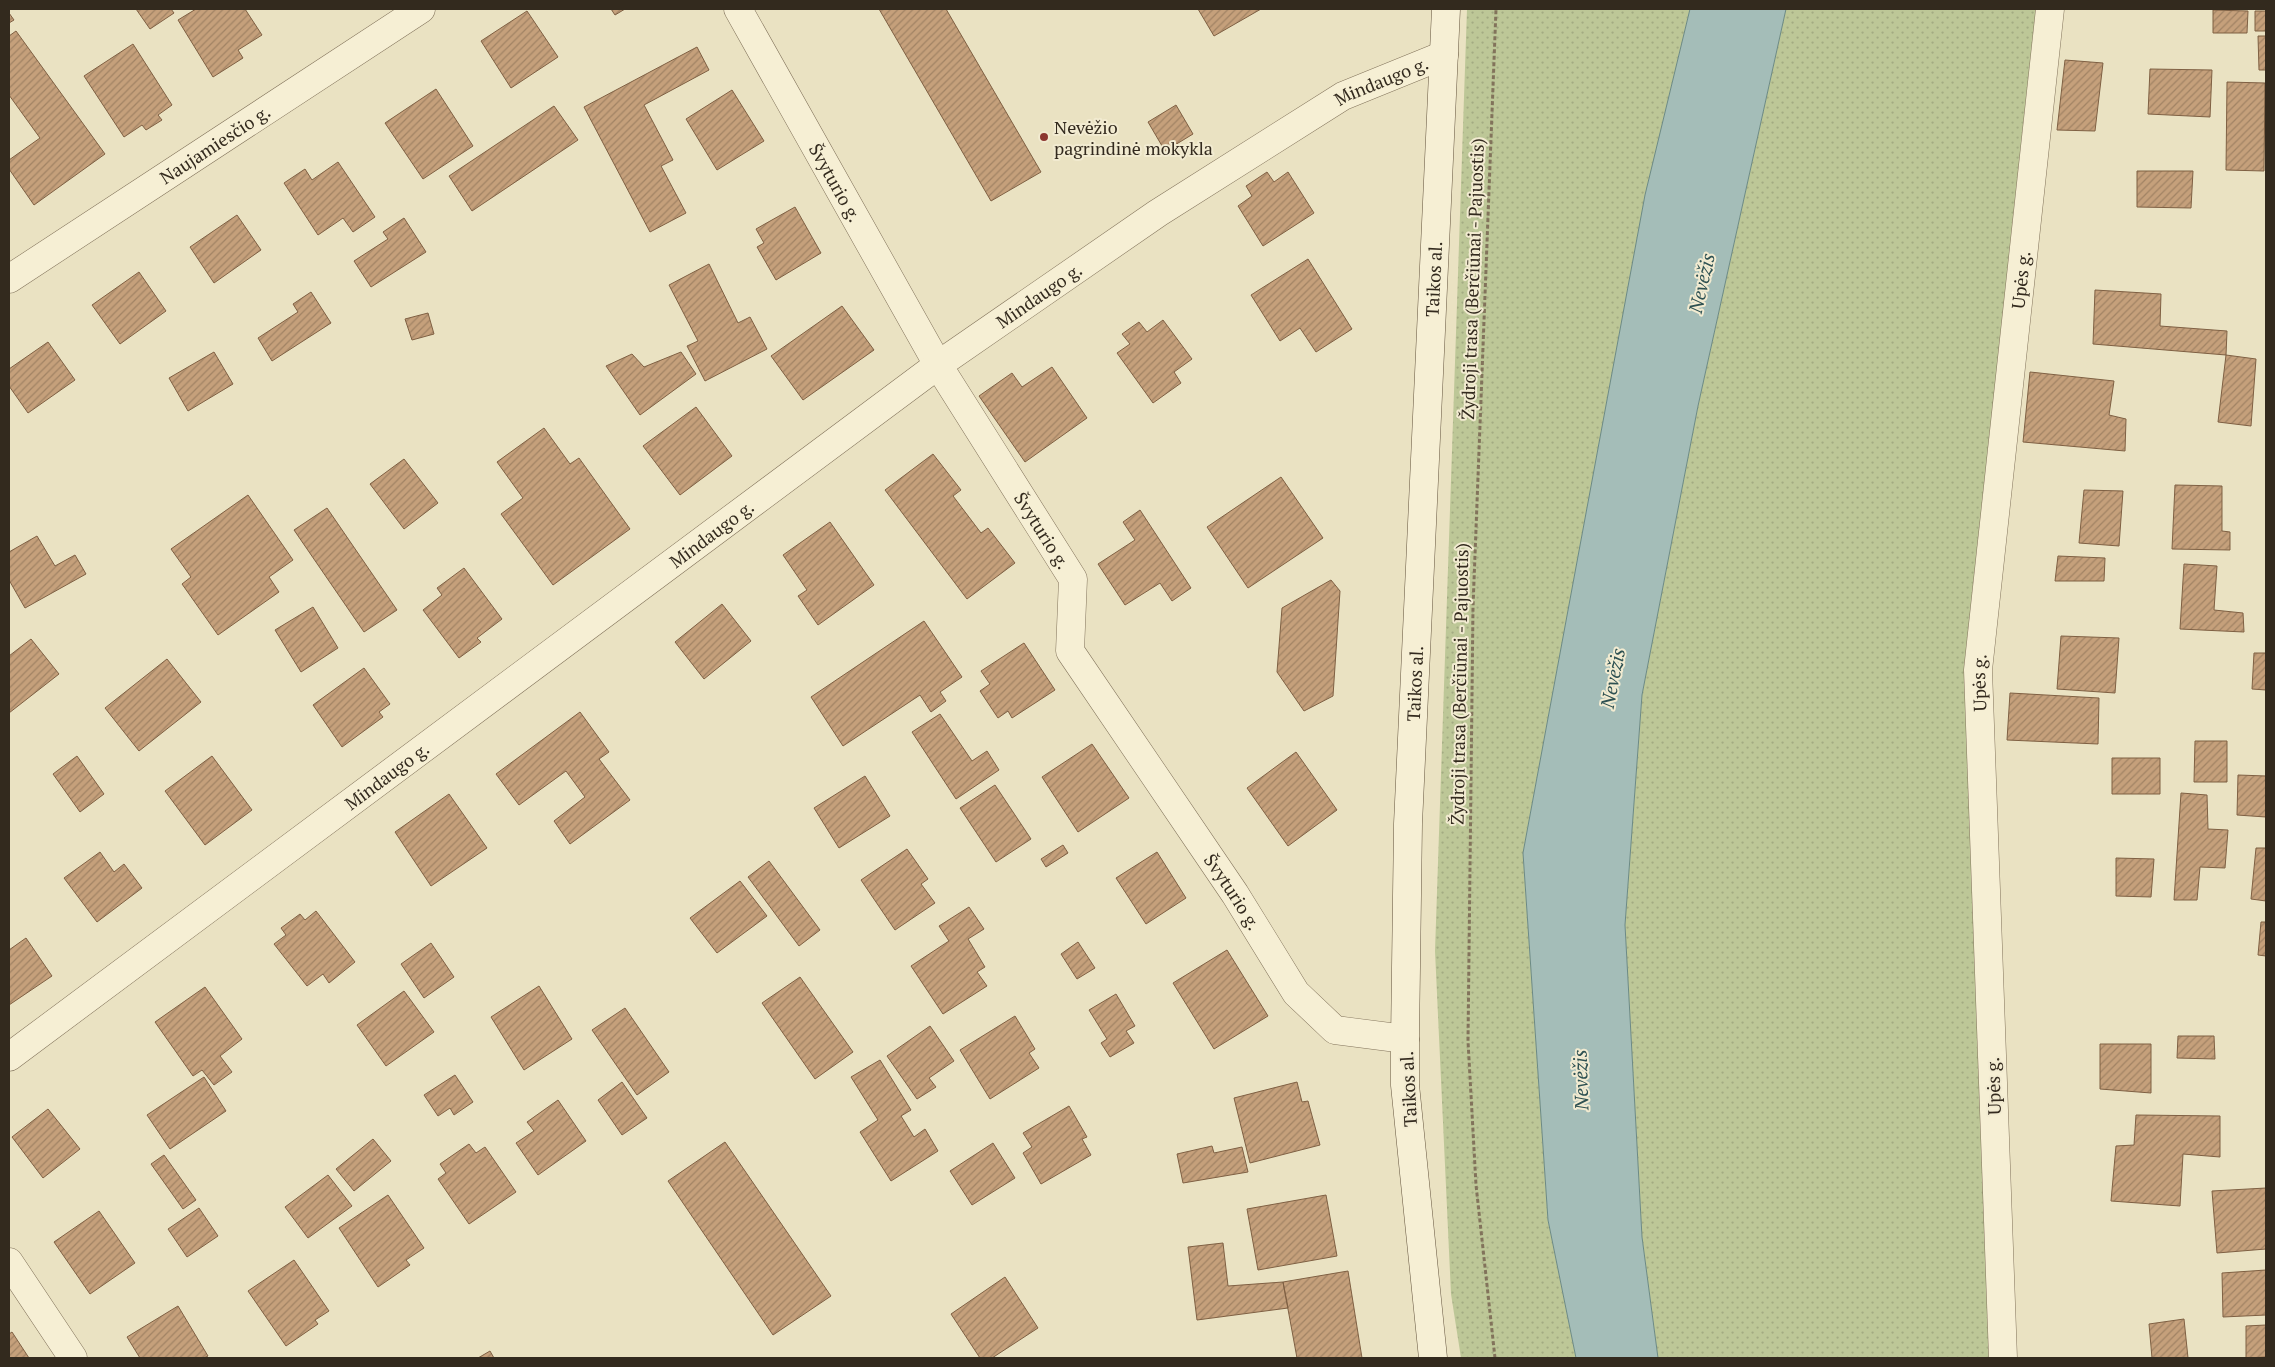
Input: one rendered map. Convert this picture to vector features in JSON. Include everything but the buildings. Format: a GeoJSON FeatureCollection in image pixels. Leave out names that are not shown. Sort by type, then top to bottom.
{"type":"FeatureCollection","features":[{"type":"Feature","properties":{"kind":"street","name":"Naujamiesčio g."},"geometry":{"type":"LineString","coordinates":[[9,279],[421,9]]}},
{"type":"Feature","properties":{"kind":"street","name":"Švyturio g."},"geometry":{"type":"LineString","coordinates":[[738,9],[938,366],[1073,578],[1070,651],[1235,894],[1296,993],[1335,1030],[1405,1039]]}},
{"type":"Feature","properties":{"kind":"street","name":"Taikos al."},"geometry":{"type":"LineString","coordinates":[[1433,1358],[1406,1085],[1405,1039],[1408,815],[1446,9]]}},
{"type":"Feature","properties":{"kind":"street","name":"Upės g."},"geometry":{"type":"LineString","coordinates":[[2003,1358],[1978,670],[2050,9]]}},
{"type":"Feature","properties":{"kind":"street","name":"Mindaugo g."},"geometry":{"type":"LineString","coordinates":[[9,1057],[938,366],[1158,214],[1343,96],[1444,55]]}},
{"type":"Feature","properties":{"kind":"street"},"geometry":{"type":"LineString","coordinates":[[9,1262],[73,1358]]}},
{"type":"Feature","properties":{"kind":"path","name":"Žydroji trasa (Berčiūnai - Pajuostis)"},"geometry":{"type":"LineString","coordinates":[[1495,1358],[1476,1185],[1468,1041],[1468,1003],[1473,607],[1496,9]]}},
{"type":"Feature","properties":{"kind":"green space"},"geometry":{"type":"Polygon","coordinates":[[[1467,9],[1690,9],[1645,196],[1523,853],[1548,1220],[1576,1358],[1461,1358],[1451,1294],[1435,951],[1467,9]]]}},
{"type":"Feature","properties":{"kind":"green space"},"geometry":{"type":"Polygon","coordinates":[[[1786,9],[2050,9],[1978,670],[2003,1358],[1658,1358],[1642,1237],[1625,925],[1642,695],[1698,406],[1786,9]]]}},
{"type":"Feature","properties":{"kind":"water","name":"Nevėžis"},"geometry":{"type":"Polygon","coordinates":[[[1690,9],[1786,9],[1698,406],[1642,695],[1625,925],[1642,1237],[1658,1358],[1576,1358],[1548,1220],[1523,853],[1645,195],[1690,9]]]}},
{"type":"Feature","properties":{"kind":"place","name":"Nevėžio pagrindinė mokykla"},"geometry":{"type":"Point","coordinates":[1044,137]}}]}
